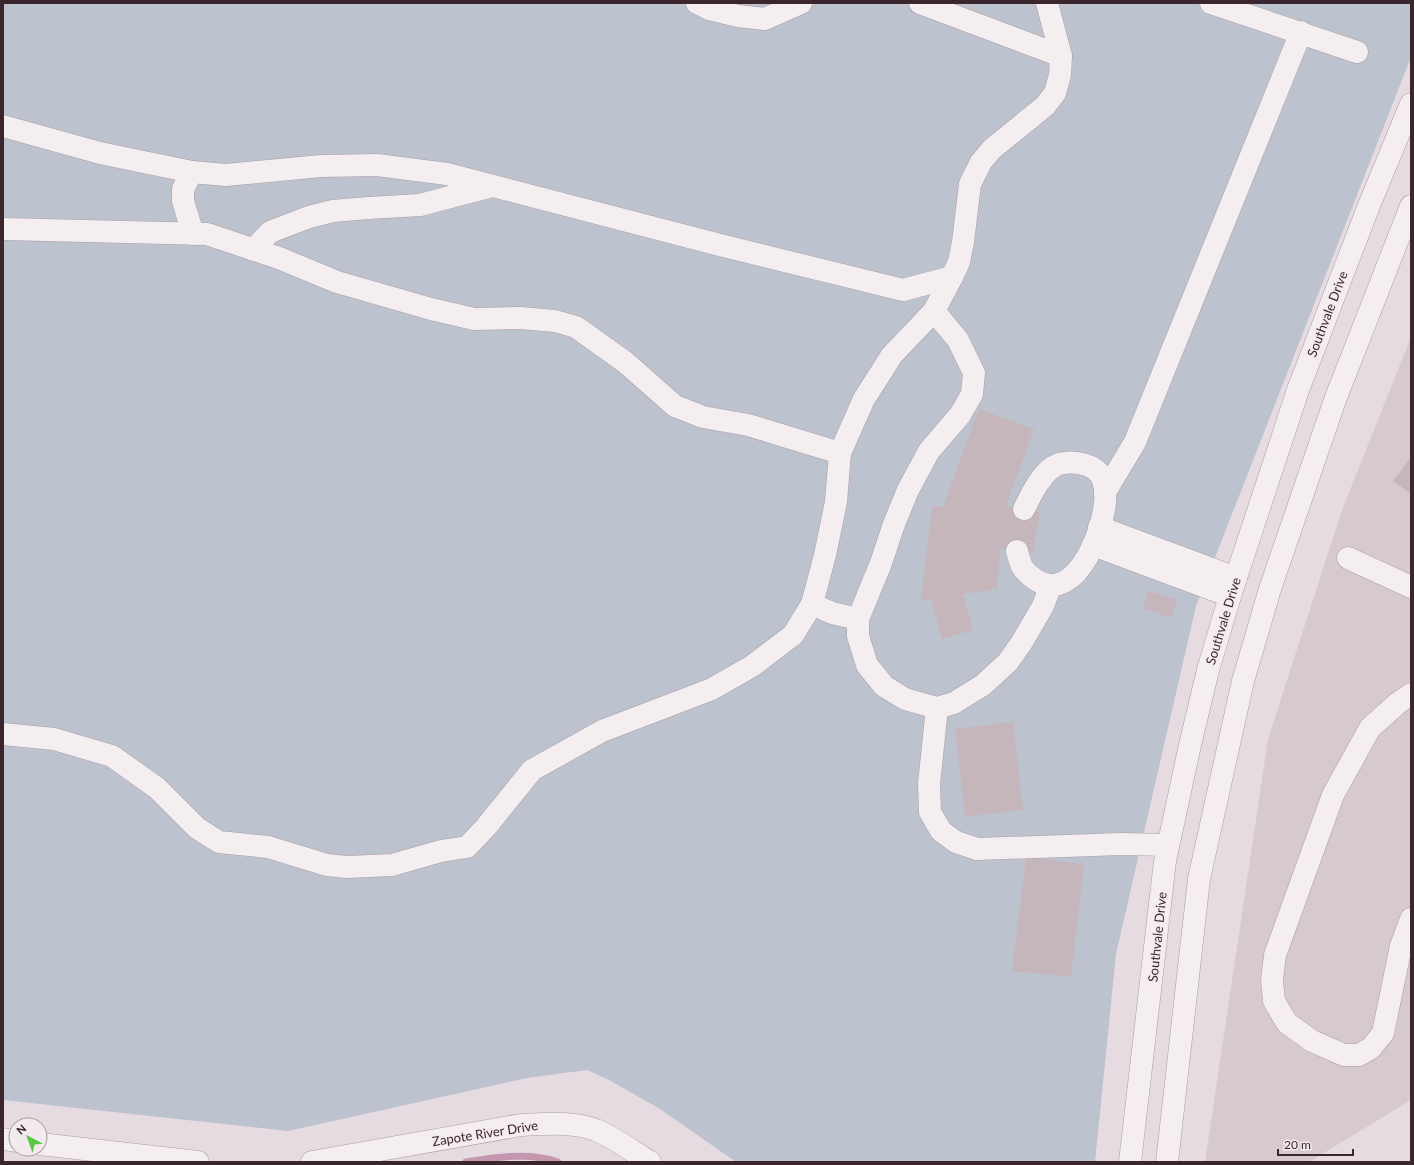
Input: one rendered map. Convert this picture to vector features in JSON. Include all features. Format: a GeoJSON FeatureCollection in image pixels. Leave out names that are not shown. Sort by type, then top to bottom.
{"type":"FeatureCollection","features":[{"type":"Feature","properties":{"kind":"street"},"geometry":{"type":"LineString","coordinates":[[697,3],[709,9],[738,16],[766,19],[801,3]]}},
{"type":"Feature","properties":{"kind":"street"},"geometry":{"type":"LineString","coordinates":[[920,3],[1061,56]]}},
{"type":"Feature","properties":{"kind":"street"},"geometry":{"type":"LineString","coordinates":[[3,734],[54,739],[112,756],[157,788],[197,828],[219,842],[268,847],[327,865],[347,867],[392,865],[441,851],[468,847],[532,770],[602,730],[712,689],[752,666],[793,635],[812,604],[825,555],[836,502],[840,453],[864,399],[892,355],[934,312],[952,277],[959,262],[963,242],[970,184],[981,162],[992,149],[1045,106],[1055,93],[1060,75],[1061,56],[1047,3]]}},
{"type":"Feature","properties":{"kind":"street"},"geometry":{"type":"LineString","coordinates":[[1211,3],[1357,52]]}},
{"type":"Feature","properties":{"kind":"street"},"geometry":{"type":"LineString","coordinates":[[1105,492],[1135,442],[1301,32]]}},
{"type":"Feature","properties":{"kind":"street","name":"Southvale Drive"},"geometry":{"type":"LineString","coordinates":[[1130,1162],[1165,861],[1208,670],[1233,587],[1298,390],[1368,208],[1411,104]]}},
{"type":"Feature","properties":{"kind":"street"},"geometry":{"type":"LineString","coordinates":[[3,126],[100,153],[192,172],[226,175],[321,166],[377,165],[447,174],[734,249],[903,290],[952,277]]}},
{"type":"Feature","properties":{"kind":"street"},"geometry":{"type":"LineString","coordinates":[[192,172],[183,189],[183,201],[193,234]]}},
{"type":"Feature","properties":{"kind":"street"},"geometry":{"type":"LineString","coordinates":[[253,250],[270,232],[309,217],[333,211],[420,205],[493,186]]}},
{"type":"Feature","properties":{"kind":"street"},"geometry":{"type":"LineString","coordinates":[[1167,1162],[1199,879],[1243,681],[1270,588],[1335,400],[1411,206]]}},
{"type":"Feature","properties":{"kind":"street"},"geometry":{"type":"LineString","coordinates":[[3,229],[207,234],[280,258],[337,282],[431,309],[474,319],[520,318],[555,321],[576,327],[625,362],[674,406],[703,417],[748,425],[840,453]]}},
{"type":"Feature","properties":{"kind":"street"},"geometry":{"type":"LineString","coordinates":[[934,312],[958,340],[974,373],[972,394],[960,415],[929,451],[908,490],[881,563],[858,619],[858,636],[867,665],[884,686],[905,699],[937,708],[954,704],[983,685],[1008,662],[1022,642],[1043,606],[1051,585]]}},
{"type":"Feature","properties":{"kind":"street"},"geometry":{"type":"LineString","coordinates":[[1017,550],[1021,566],[1028,574],[1039,582],[1051,585],[1064,582],[1077,573],[1096,536],[1104,508],[1104,482],[1099,473],[1086,465],[1069,462],[1054,466],[1043,477],[1024,509]]}},
{"type":"Feature","properties":{"kind":"street"},"geometry":{"type":"LineString","coordinates":[[1096,536],[1233,587]]}},
{"type":"Feature","properties":{"kind":"street"},"geometry":{"type":"LineString","coordinates":[[1348,558],[1411,587]]}},
{"type":"Feature","properties":{"kind":"street"},"geometry":{"type":"LineString","coordinates":[[812,604],[832,613],[858,619]]}},
{"type":"Feature","properties":{"kind":"street"},"geometry":{"type":"LineString","coordinates":[[1411,694],[1398,703],[1370,728],[1333,796],[1275,955],[1272,980],[1274,1001],[1287,1023],[1312,1041],[1344,1055],[1359,1055],[1371,1048],[1383,1033],[1401,946],[1411,919]]}},
{"type":"Feature","properties":{"kind":"street"},"geometry":{"type":"LineString","coordinates":[[937,708],[929,784],[930,812],[941,831],[956,842],[977,848],[1121,844],[1168,845]]}},
{"type":"Feature","properties":{"kind":"street","name":"Zapote River Drive"},"geometry":{"type":"LineString","coordinates":[[312,1162],[521,1125],[549,1123],[567,1124],[595,1130],[650,1162]]}},
{"type":"Feature","properties":{"kind":"street"},"geometry":{"type":"LineString","coordinates":[[48,1145],[198,1162]]}},
{"type":"Feature","properties":{"kind":"shaded area"},"geometry":{"type":"Polygon","coordinates":[[[3,3],[1411,3],[1411,57],[1196,606],[1116,954],[1095,1162],[736,1162],[660,1109],[609,1080],[587,1070],[527,1078],[288,1131],[3,1100],[3,3]]]}},
{"type":"Feature","properties":{"kind":"shaded area"},"geometry":{"type":"Polygon","coordinates":[[[1411,337],[1411,1100],[1309,1162],[1205,1162],[1268,739],[1342,510],[1411,337]]]}},
{"type":"Feature","properties":{"kind":"building"},"geometry":{"type":"Polygon","coordinates":[[[979,409],[1034,429],[1006,506],[1040,512],[1033,553],[1000,548],[997,589],[963,594],[973,630],[942,639],[931,599],[921,600],[932,506],[943,507],[979,409]]]}},
{"type":"Feature","properties":{"kind":"building"},"geometry":{"type":"Polygon","coordinates":[[[1411,457],[1411,494],[1393,481],[1411,457]]]}},
{"type":"Feature","properties":{"kind":"building"},"geometry":{"type":"Polygon","coordinates":[[[1149,591],[1177,600],[1171,618],[1143,608],[1149,591]]]}},
{"type":"Feature","properties":{"kind":"building"},"geometry":{"type":"Polygon","coordinates":[[[1013,722],[1023,810],[965,817],[955,729],[1013,722]]]}},
{"type":"Feature","properties":{"kind":"building"},"geometry":{"type":"Polygon","coordinates":[[[1026,857],[1084,864],[1071,977],[1012,971],[1026,857]]]}},
{"type":"Feature","properties":{"kind":"waterway"},"geometry":{"type":"LineString","coordinates":[[466,1162],[512,1156],[536,1157],[558,1162]]}},
{"type":"Feature","properties":{"kind":"tunnel"},"geometry":{"type":"LineString","coordinates":[[1017,551],[1024,509]]}}]}
